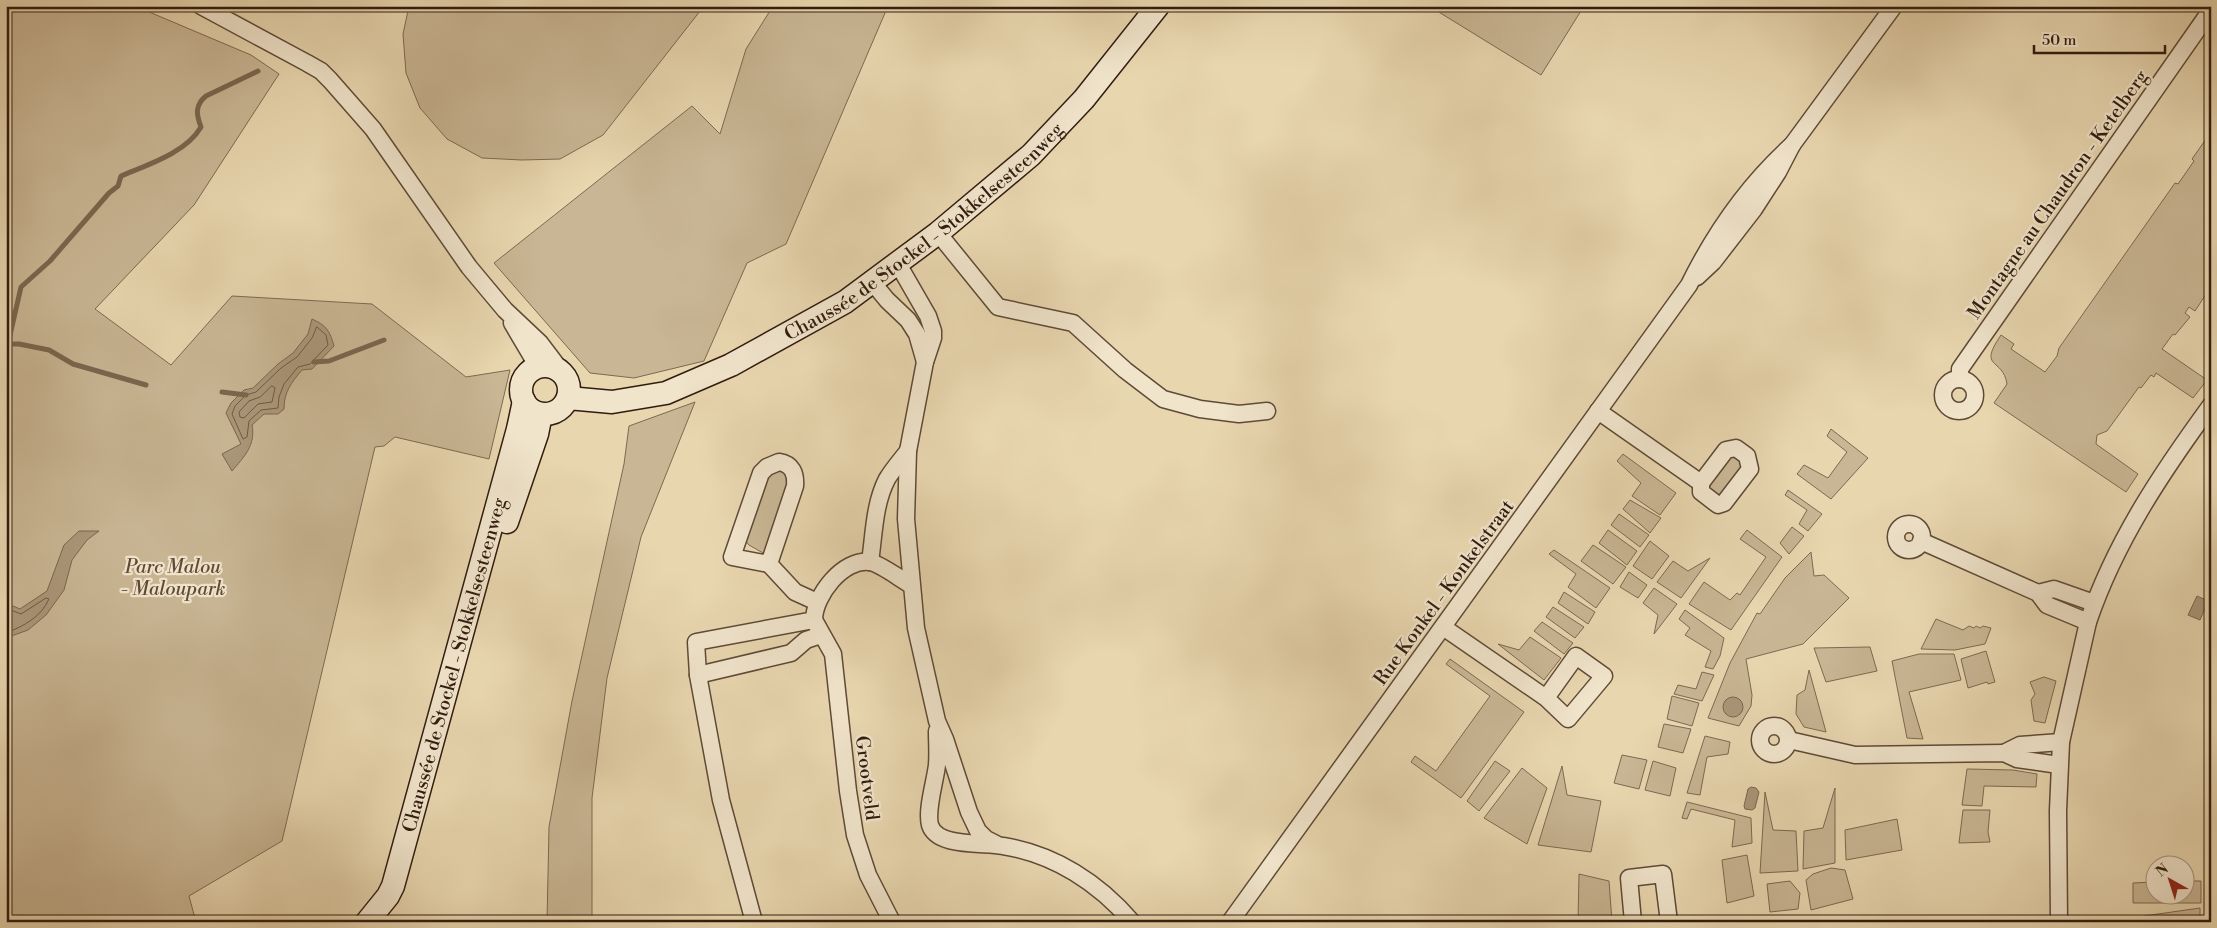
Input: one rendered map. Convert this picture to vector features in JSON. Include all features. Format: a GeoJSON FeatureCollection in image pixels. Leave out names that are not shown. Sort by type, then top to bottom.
{"type":"FeatureCollection","features":[{"type":"Feature","properties":{"kind":"street"},"geometry":{"type":"LineString","coordinates":[[201,6],[299,58],[320,71],[330,80],[373,129],[469,267],[505,310],[540,343],[562,372],[570,386],[566,402]]}},
{"type":"Feature","properties":{"kind":"street","name":"Chaussée de Stockel - Stokkelsesteenweg"},"geometry":{"type":"LineString","coordinates":[[532,408],[550,414],[566,402],[612,402],[666,393],[731,365],[846,302],[938,234],[1006,178],[1038,148],[1090,92],[1158,6]]}},
{"type":"Feature","properties":{"kind":"street","name":"Rue Konkel - Konkelstraat"},"geometry":{"type":"LineString","coordinates":[[1230,922],[1688,285],[1703,255],[1738,206],[1769,166],[1792,145],[1894,6]]}},
{"type":"Feature","properties":{"kind":"street","name":"Montagne au Chaudron - Ketelberg"},"geometry":{"type":"LineString","coordinates":[[1960,379],[1960,368],[2211,10]]}},
{"type":"Feature","properties":{"kind":"street"},"geometry":{"type":"LineString","coordinates":[[938,234],[998,307],[1073,323],[1125,370],[1163,399],[1200,409],[1239,414],[1267,411]]}},
{"type":"Feature","properties":{"kind":"street"},"geometry":{"type":"LineString","coordinates":[[898,264],[907,277],[932,326],[933,338],[925,362],[908,451],[906,519],[911,585],[918,638],[936,721],[937,764],[929,816],[930,827],[937,835],[946,840],[996,844]]}},
{"type":"Feature","properties":{"kind":"street"},"geometry":{"type":"LineString","coordinates":[[873,283],[887,300],[908,320],[917,334],[925,362]]}},
{"type":"Feature","properties":{"kind":"street"},"geometry":{"type":"LineString","coordinates":[[505,310],[538,367],[546,365],[562,372]]}},
{"type":"Feature","properties":{"kind":"street","name":"Chaussée de Stockel - Stokkelsesteenweg"},"geometry":{"type":"LineString","coordinates":[[388,922],[400,906],[406,889],[505,527],[537,434],[532,408],[521,391],[523,381],[529,372],[538,367]]}},
{"type":"Feature","properties":{"kind":"street"},"geometry":{"type":"LineString","coordinates":[[2059,922],[2059,765],[2061,742],[2088,622],[2094,604],[2140,511],[2172,457],[2211,405]]}},
{"type":"Feature","properties":{"kind":"street","name":"Chaussée de Stockel - Stokkelsesteenweg"},"geometry":{"type":"LineString","coordinates":[[367,922],[388,896],[393,886],[518,429],[532,408]]}},
{"type":"Feature","properties":{"kind":"street"},"geometry":{"type":"LineString","coordinates":[[1598,411],[1701,483]]}},
{"type":"Feature","properties":{"kind":"street"},"geometry":{"type":"LineString","coordinates":[[870,562],[879,500],[883,488],[894,468],[908,451]]}},
{"type":"Feature","properties":{"kind":"street"},"geometry":{"type":"LineString","coordinates":[[768,564],[794,486],[795,478],[792,468],[786,463],[778,462],[767,467],[761,473],[732,557],[768,564],[795,592],[817,602]]}},
{"type":"Feature","properties":{"kind":"street"},"geometry":{"type":"LineString","coordinates":[[1922,541],[2038,593],[2047,605],[2088,622]]}},
{"type":"Feature","properties":{"kind":"street"},"geometry":{"type":"LineString","coordinates":[[698,675],[791,653],[818,628],[817,602],[835,577],[851,565],[870,562],[911,585]]}},
{"type":"Feature","properties":{"kind":"street"},"geometry":{"type":"LineString","coordinates":[[2038,593],[2054,589],[2094,604]]}},
{"type":"Feature","properties":{"kind":"street"},"geometry":{"type":"LineString","coordinates":[[1443,627],[1546,698]]}},
{"type":"Feature","properties":{"kind":"street"},"geometry":{"type":"LineString","coordinates":[[754,922],[721,800],[698,675],[696,642],[818,628]]}},
{"type":"Feature","properties":{"kind":"street","name":"Grootveld"},"geometry":{"type":"LineString","coordinates":[[818,628],[833,654],[835,663],[848,791],[855,836],[868,875],[892,922]]}},
{"type":"Feature","properties":{"kind":"street"},"geometry":{"type":"LineString","coordinates":[[936,721],[945,739],[973,823],[986,839],[996,844],[1045,858],[1077,873],[1108,896],[1132,922]]}},
{"type":"Feature","properties":{"kind":"street"},"geometry":{"type":"LineString","coordinates":[[1789,740],[1855,755],[2004,753],[2017,759],[2059,765]]}},
{"type":"Feature","properties":{"kind":"street"},"geometry":{"type":"LineString","coordinates":[[2004,753],[2020,745],[2061,742]]}},
{"type":"Feature","properties":{"kind":"street"},"geometry":{"type":"LineString","coordinates":[[1633,922],[1629,878],[1663,874],[1669,922]]}},
{"type":"Feature","properties":{"kind":"green space","name":"Parc Malou - Maloupark"},"geometry":{"type":"Polygon","coordinates":[[[6,6],[135,6],[251,55],[279,74],[194,205],[95,309],[171,365],[232,296],[372,304],[466,377],[510,370],[489,459],[395,437],[384,446],[375,447],[282,841],[189,896],[196,922],[6,922],[6,6]]]}},
{"type":"Feature","properties":{"kind":"green space"},"geometry":{"type":"Polygon","coordinates":[[[409,6],[704,6],[603,135],[560,159],[522,160],[482,158],[447,139],[420,108],[406,73],[403,34],[409,6]]]}},
{"type":"Feature","properties":{"kind":"green space"},"geometry":{"type":"Polygon","coordinates":[[[773,6],[888,6],[786,244],[747,263],[704,361],[634,378],[590,373],[494,263],[692,106],[720,134],[746,49],[773,6]]]}},
{"type":"Feature","properties":{"kind":"green space"},"geometry":{"type":"Polygon","coordinates":[[[1429,6],[1584,6],[1541,75],[1429,6]]]}},
{"type":"Feature","properties":{"kind":"green space"},"geometry":{"type":"Polygon","coordinates":[[[2211,132],[2211,293],[2208,291],[2195,311],[2189,307],[2185,313],[2190,317],[2175,335],[2173,334],[2162,349],[2207,380],[2193,398],[2156,373],[2154,377],[2151,375],[2141,388],[2139,387],[2107,431],[2097,435],[2096,444],[2138,474],[2126,492],[1994,403],[2007,384],[2005,376],[1991,359],[1991,354],[2001,335],[2014,344],[2011,349],[2045,372],[2057,356],[2059,348],[2175,183],[2178,184],[2194,161],[2192,159],[2211,132]]]}},
{"type":"Feature","properties":{"kind":"green space"},"geometry":{"type":"Polygon","coordinates":[[[695,402],[641,537],[607,678],[592,798],[592,922],[547,922],[549,827],[572,701],[624,464],[629,426],[695,402]]]}},
{"type":"Feature","properties":{"kind":"green space"},"geometry":{"type":"Polygon","coordinates":[[[1831,429],[1868,458],[1831,499],[1797,474],[1804,465],[1828,478],[1847,452],[1827,436],[1831,429]]]}},
{"type":"Feature","properties":{"kind":"green space"},"geometry":{"type":"Polygon","coordinates":[[[1623,454],[1676,493],[1660,515],[1632,496],[1641,483],[1617,461],[1623,454]]]}},
{"type":"Feature","properties":{"kind":"green space"},"geometry":{"type":"Polygon","coordinates":[[[1734,455],[1738,457],[1744,470],[1721,497],[1710,491],[1711,480],[1720,465],[1734,455]]]}},
{"type":"Feature","properties":{"kind":"green space"},"geometry":{"type":"Polygon","coordinates":[[[780,468],[790,477],[768,549],[763,553],[749,545],[745,540],[764,477],[780,468]]]}},
{"type":"Feature","properties":{"kind":"green space"},"geometry":{"type":"Polygon","coordinates":[[[1788,490],[1822,514],[1808,531],[1799,524],[1807,510],[1785,495],[1788,490]]]}},
{"type":"Feature","properties":{"kind":"green space"},"geometry":{"type":"Polygon","coordinates":[[[1630,500],[1661,518],[1650,533],[1623,509],[1630,500]]]}},
{"type":"Feature","properties":{"kind":"green space"},"geometry":{"type":"Polygon","coordinates":[[[1619,514],[1649,535],[1640,547],[1611,525],[1619,514]]]}},
{"type":"Feature","properties":{"kind":"green space"},"geometry":{"type":"Polygon","coordinates":[[[1792,527],[1804,536],[1789,554],[1780,543],[1792,527]]]}},
{"type":"Feature","properties":{"kind":"green space"},"geometry":{"type":"Polygon","coordinates":[[[1608,530],[1637,551],[1627,565],[1599,543],[1608,530]]]}},
{"type":"Feature","properties":{"kind":"green space"},"geometry":{"type":"Polygon","coordinates":[[[1747,530],[1782,557],[1731,630],[1689,604],[1704,582],[1730,600],[1737,593],[1740,595],[1766,557],[1740,539],[1747,530]]]}},
{"type":"Feature","properties":{"kind":"green space"},"geometry":{"type":"Polygon","coordinates":[[[1650,541],[1669,556],[1652,579],[1633,566],[1650,541]]]}},
{"type":"Feature","properties":{"kind":"green space"},"geometry":{"type":"Polygon","coordinates":[[[1593,545],[1626,567],[1613,584],[1581,561],[1593,545]]]}},
{"type":"Feature","properties":{"kind":"green space"},"geometry":{"type":"Polygon","coordinates":[[[1554,550],[1610,588],[1596,608],[1568,587],[1576,574],[1549,554],[1554,550]]]}},
{"type":"Feature","properties":{"kind":"green space"},"geometry":{"type":"Polygon","coordinates":[[[1811,552],[1814,576],[1824,575],[1849,598],[1803,644],[1746,659],[1752,695],[1751,706],[1739,726],[1708,718],[1730,663],[1757,613],[1760,614],[1785,578],[1811,552]]]}},
{"type":"Feature","properties":{"kind":"green space"},"geometry":{"type":"Polygon","coordinates":[[[1710,558],[1681,598],[1657,582],[1673,561],[1688,571],[1710,558]]]}},
{"type":"Feature","properties":{"kind":"green space"},"geometry":{"type":"Polygon","coordinates":[[[1629,572],[1647,585],[1638,598],[1620,587],[1629,572]]]}},
{"type":"Feature","properties":{"kind":"green space"},"geometry":{"type":"Polygon","coordinates":[[[1654,588],[1677,604],[1654,634],[1658,615],[1643,603],[1654,588]]]}},
{"type":"Feature","properties":{"kind":"green space"},"geometry":{"type":"Polygon","coordinates":[[[1564,592],[1595,612],[1588,624],[1558,603],[1564,592]]]}},
{"type":"Feature","properties":{"kind":"green space"},"geometry":{"type":"Polygon","coordinates":[[[1553,607],[1584,627],[1575,638],[1546,617],[1553,607]]]}},
{"type":"Feature","properties":{"kind":"green space"},"geometry":{"type":"Polygon","coordinates":[[[1685,610],[1724,638],[1720,656],[1713,669],[1705,667],[1711,651],[1685,635],[1690,628],[1679,619],[1685,610]]]}},
{"type":"Feature","properties":{"kind":"green space"},"geometry":{"type":"Polygon","coordinates":[[[1936,619],[1963,630],[1969,626],[1974,628],[1976,626],[1980,628],[1983,626],[1991,628],[1985,644],[1955,650],[1921,649],[1936,619]]]}},
{"type":"Feature","properties":{"kind":"green space"},"geometry":{"type":"Polygon","coordinates":[[[1542,622],[1573,643],[1564,654],[1534,631],[1542,622]]]}},
{"type":"Feature","properties":{"kind":"green space"},"geometry":{"type":"Polygon","coordinates":[[[1530,637],[1561,658],[1544,680],[1498,644],[1519,650],[1530,637]]]}},
{"type":"Feature","properties":{"kind":"green space"},"geometry":{"type":"Polygon","coordinates":[[[1870,647],[1877,671],[1826,682],[1814,648],[1870,647]]]}},
{"type":"Feature","properties":{"kind":"green space"},"geometry":{"type":"Polygon","coordinates":[[[1986,651],[1995,682],[1988,684],[1987,682],[1968,688],[1961,659],[1986,651]]]}},
{"type":"Feature","properties":{"kind":"green space"},"geometry":{"type":"Polygon","coordinates":[[[1919,654],[1954,654],[1961,680],[1909,692],[1923,739],[1907,738],[1892,661],[1919,654]]]}},
{"type":"Feature","properties":{"kind":"green space"},"geometry":{"type":"Polygon","coordinates":[[[1450,659],[1524,712],[1461,798],[1411,762],[1415,756],[1436,771],[1490,696],[1446,664],[1450,659]]]}},
{"type":"Feature","properties":{"kind":"green space"},"geometry":{"type":"Polygon","coordinates":[[[1809,670],[1826,732],[1804,727],[1796,714],[1797,695],[1805,690],[1809,670]]]}},
{"type":"Feature","properties":{"kind":"green space"},"geometry":{"type":"Polygon","coordinates":[[[1702,672],[1714,675],[1702,701],[1674,694],[1678,685],[1696,689],[1702,672]]]}},
{"type":"Feature","properties":{"kind":"green space"},"geometry":{"type":"Polygon","coordinates":[[[2044,677],[2056,681],[2045,723],[2034,721],[2031,700],[2035,694],[2030,682],[2044,677]]]}},
{"type":"Feature","properties":{"kind":"green space"},"geometry":{"type":"Polygon","coordinates":[[[1672,696],[1699,703],[1692,726],[1667,719],[1672,696]]]}},
{"type":"Feature","properties":{"kind":"green space"},"geometry":{"type":"Polygon","coordinates":[[[1664,724],[1691,729],[1683,753],[1658,747],[1664,724]]]}},
{"type":"Feature","properties":{"kind":"green space"},"geometry":{"type":"Polygon","coordinates":[[[1705,736],[1730,742],[1728,754],[1707,757],[1700,795],[1687,793],[1705,736]]]}},
{"type":"Feature","properties":{"kind":"green space"},"geometry":{"type":"Polygon","coordinates":[[[1622,755],[1647,760],[1639,789],[1614,783],[1622,755]]]}},
{"type":"Feature","properties":{"kind":"green space"},"geometry":{"type":"Polygon","coordinates":[[[1495,761],[1510,771],[1479,811],[1467,801],[1495,761]]]}},
{"type":"Feature","properties":{"kind":"green space"},"geometry":{"type":"Polygon","coordinates":[[[1653,761],[1676,768],[1670,796],[1645,790],[1653,761]]]}},
{"type":"Feature","properties":{"kind":"green space"},"geometry":{"type":"Polygon","coordinates":[[[1562,766],[1567,795],[1601,801],[1591,852],[1538,845],[1562,766]]]}},
{"type":"Feature","properties":{"kind":"green space"},"geometry":{"type":"Polygon","coordinates":[[[1522,768],[1547,788],[1527,844],[1484,818],[1522,768]]]}},
{"type":"Feature","properties":{"kind":"green space"},"geometry":{"type":"Polygon","coordinates":[[[1967,769],[2013,770],[2037,774],[2036,787],[1984,786],[1982,806],[1962,805],[1967,769]]]}},
{"type":"Feature","properties":{"kind":"green space"},"geometry":{"type":"Polygon","coordinates":[[[1835,788],[1835,863],[1803,869],[1804,831],[1823,828],[1835,788]]]}},
{"type":"Feature","properties":{"kind":"green space"},"geometry":{"type":"Polygon","coordinates":[[[1765,792],[1773,830],[1796,831],[1798,871],[1760,873],[1765,792]]]}},
{"type":"Feature","properties":{"kind":"green space"},"geometry":{"type":"Polygon","coordinates":[[[1687,802],[1751,818],[1752,843],[1732,847],[1735,820],[1691,809],[1687,819],[1682,818],[1687,802]]]}},
{"type":"Feature","properties":{"kind":"green space"},"geometry":{"type":"Polygon","coordinates":[[[1963,810],[1990,810],[1988,832],[1990,842],[1959,843],[1963,810]]]}},
{"type":"Feature","properties":{"kind":"green space"},"geometry":{"type":"Polygon","coordinates":[[[1897,819],[1902,850],[1846,860],[1845,830],[1897,819]]]}},
{"type":"Feature","properties":{"kind":"green space"},"geometry":{"type":"Polygon","coordinates":[[[1747,855],[1754,896],[1727,903],[1722,860],[1747,855]]]}},
{"type":"Feature","properties":{"kind":"green space"},"geometry":{"type":"Polygon","coordinates":[[[1831,868],[1845,870],[1853,899],[1811,910],[1806,880],[1813,874],[1831,868]]]}},
{"type":"Feature","properties":{"kind":"green space"},"geometry":{"type":"Polygon","coordinates":[[[1579,874],[1609,881],[1612,922],[1578,922],[1579,874]]]}},
{"type":"Feature","properties":{"kind":"green space"},"geometry":{"type":"Polygon","coordinates":[[[1790,881],[1800,893],[1798,909],[1770,912],[1767,884],[1790,881]]]}},
{"type":"Feature","properties":{"kind":"green space"},"geometry":{"type":"Polygon","coordinates":[[[2194,881],[2201,881],[2201,903],[2194,903],[2194,881]]]}},
{"type":"Feature","properties":{"kind":"green space"},"geometry":{"type":"Polygon","coordinates":[[[2144,882],[2144,903],[2133,903],[2133,883],[2144,882]]]}},
{"type":"Feature","properties":{"kind":"green space"},"geometry":{"type":"Polygon","coordinates":[[[2200,908],[2200,922],[2144,922],[2144,916],[2200,908]]]}},
{"type":"Feature","properties":{"kind":"water"},"geometry":{"type":"Polygon","coordinates":[[[312,319],[327,329],[334,346],[312,369],[302,370],[298,375],[287,393],[284,409],[278,414],[264,414],[252,425],[251,445],[245,456],[232,471],[222,454],[241,444],[226,413],[231,403],[244,390],[253,388],[278,364],[293,353],[308,334],[312,319]]]}},
{"type":"Feature","properties":{"kind":"water"},"geometry":{"type":"Polygon","coordinates":[[[79,531],[99,531],[87,540],[72,560],[64,590],[46,615],[28,630],[6,638],[6,603],[20,609],[47,591],[64,545],[79,531]]]}},
{"type":"Feature","properties":{"kind":"water"},"geometry":{"type":"Polygon","coordinates":[[[2197,596],[2208,601],[2200,620],[2188,615],[2197,596]]]}},
{"type":"Feature","properties":{"kind":"water"},"geometry":{"type":"Polygon","coordinates":[[[1733,697],[1740,700],[1743,707],[1740,714],[1733,717],[1726,714],[1723,707],[1726,700],[1733,697]]]}},
{"type":"Feature","properties":{"kind":"water"},"geometry":{"type":"Polygon","coordinates":[[[1751,787],[1756,788],[1759,792],[1755,808],[1752,810],[1745,809],[1744,806],[1748,789],[1751,787]]]}},
{"type":"Feature","properties":{"kind":"waterway"},"geometry":{"type":"LineString","coordinates":[[8,344],[21,287],[50,261],[109,193],[118,186],[121,176],[154,163],[186,144],[201,127],[198,118],[198,106],[202,99],[258,71]]}},
{"type":"Feature","properties":{"kind":"waterway"},"geometry":{"type":"LineString","coordinates":[[314,362],[329,361],[384,340]]}},
{"type":"Feature","properties":{"kind":"waterway"},"geometry":{"type":"LineString","coordinates":[[6,344],[19,344],[49,350],[73,364],[146,385]]}},
{"type":"Feature","properties":{"kind":"waterway"},"geometry":{"type":"LineString","coordinates":[[222,392],[246,395]]}}]}
